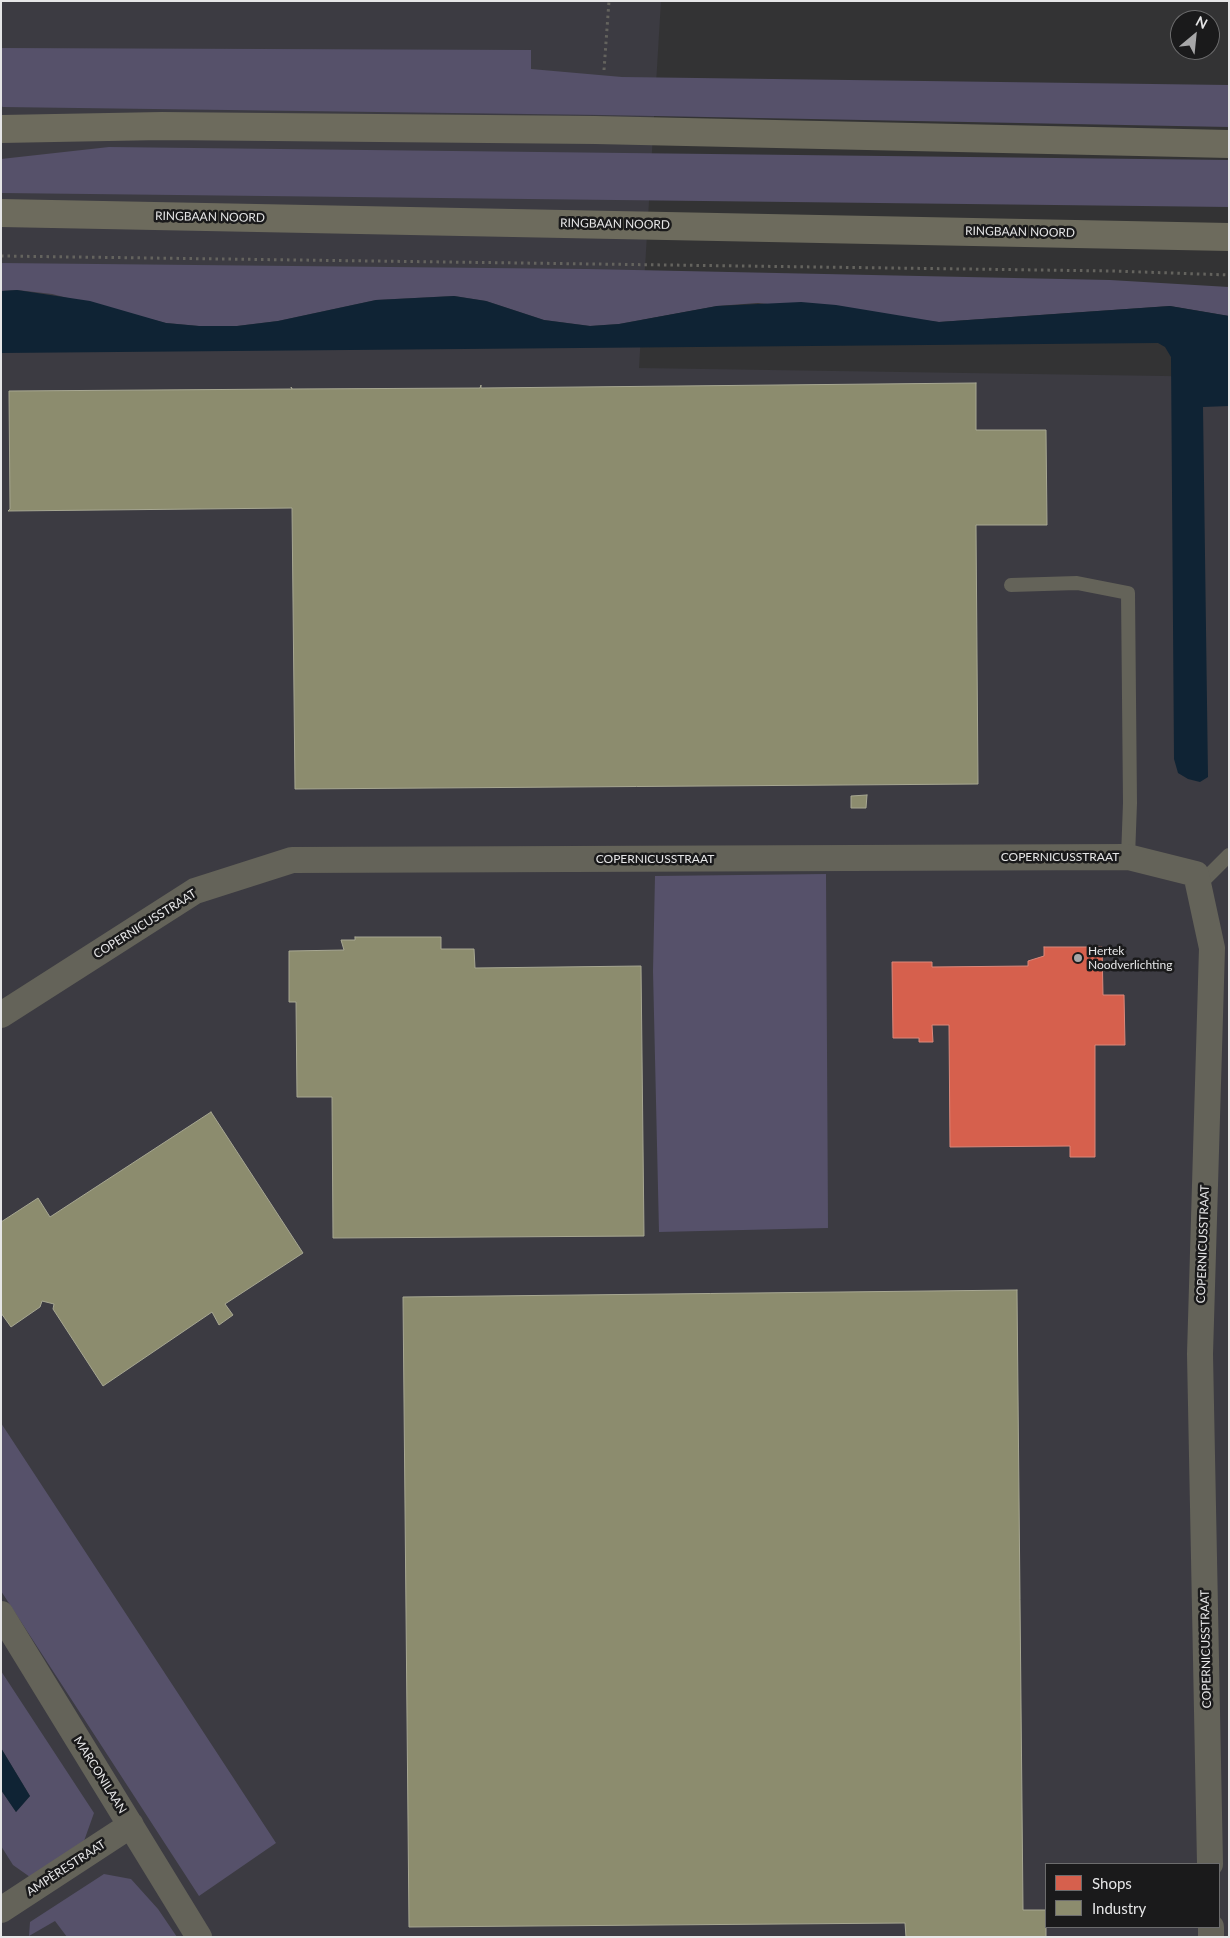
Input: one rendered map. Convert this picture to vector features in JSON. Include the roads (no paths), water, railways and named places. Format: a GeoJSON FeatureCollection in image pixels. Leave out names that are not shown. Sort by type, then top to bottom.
{"type":"FeatureCollection","features":[{"type":"Feature","properties":{"kind":"main road"},"geometry":{"type":"LineString","coordinates":[[1,129],[162,126],[595,130],[1229,144]]}},
{"type":"Feature","properties":{"kind":"main road","name":"RINGBAAN NOORD"},"geometry":{"type":"LineString","coordinates":[[1,213],[1229,237]]}},
{"type":"Feature","properties":{"kind":"street","name":"COPERNICUSSTRAAT"},"geometry":{"type":"LineString","coordinates":[[1,1015],[195,891],[292,860],[1128,857],[1196,874],[1212,948],[1200,1354],[1210,1863]]}},
{"type":"Feature","properties":{"kind":"street","name":"MARCONILAAN"},"geometry":{"type":"LineString","coordinates":[[1,1614],[199,1937]]}},
{"type":"Feature","properties":{"kind":"street","name":"AMPÈRESTRAAT"},"geometry":{"type":"LineString","coordinates":[[1,1910],[131,1825]]}},
{"type":"Feature","properties":{"kind":"lane"},"geometry":{"type":"LineString","coordinates":[[1011,585],[1077,584],[1128,593],[1130,793],[1128,857]]}},
{"type":"Feature","properties":{"kind":"lane"},"geometry":{"type":"LineString","coordinates":[[1198,886],[1229,856]]}},
{"type":"Feature","properties":{"kind":"water"},"geometry":{"type":"Polygon","coordinates":[[[17,290],[90,301],[166,323],[199,326],[237,326],[278,321],[376,300],[454,296],[486,301],[544,320],[590,326],[619,324],[717,306],[801,302],[836,305],[939,322],[1170,306],[1229,316],[1229,406],[1203,407],[1208,777],[1200,782],[1188,779],[1178,773],[1174,759],[1171,357],[1165,347],[1158,343],[1,353],[1,291],[17,290]]]}},
{"type":"Feature","properties":{"kind":"water"},"geometry":{"type":"Polygon","coordinates":[[[1,1748],[30,1796],[16,1812],[1,1790],[1,1748]]]}},
{"type":"Feature","properties":{"kind":"place","name":"Hertek Noodverlichting"},"geometry":{"type":"Point","coordinates":[1078,958]}}]}
